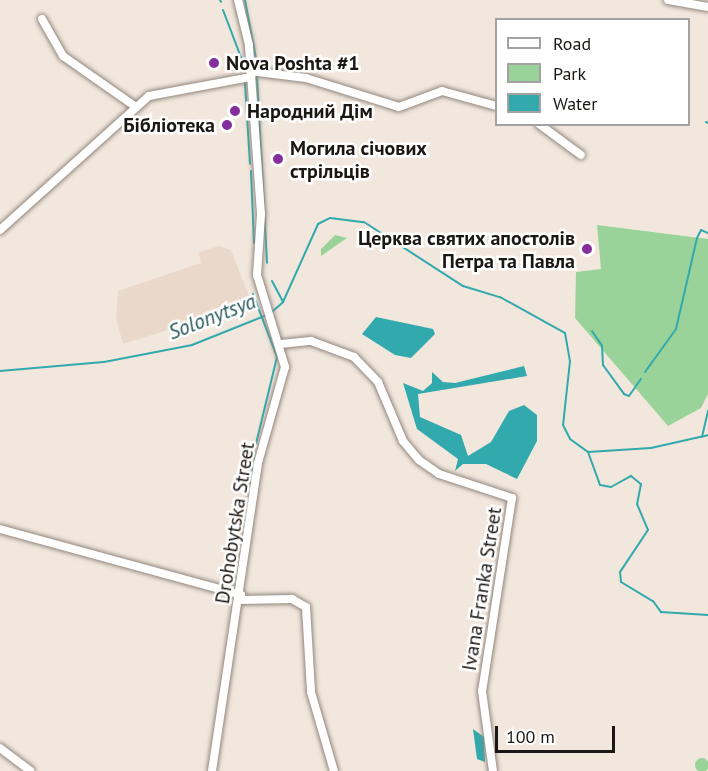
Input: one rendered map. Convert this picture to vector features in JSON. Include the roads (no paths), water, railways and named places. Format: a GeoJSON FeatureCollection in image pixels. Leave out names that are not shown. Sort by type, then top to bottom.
{"type":"FeatureCollection","features":[{"type":"Feature","properties":{"kind":"street","name":"Drohobytska Street"},"geometry":{"type":"LineString","coordinates":[[212,771],[241,597],[258,463],[284,378],[281,344],[259,287],[261,214],[251,74],[238,0]]}},
{"type":"Feature","properties":{"kind":"street"},"geometry":{"type":"LineString","coordinates":[[668,0],[708,8]]}},
{"type":"Feature","properties":{"kind":"street"},"geometry":{"type":"LineString","coordinates":[[42,19],[59,52],[136,107]]}},
{"type":"Feature","properties":{"kind":"street"},"geometry":{"type":"LineString","coordinates":[[0,230],[67,175],[136,107],[162,90],[251,74],[306,78],[399,107],[442,91],[495,106]]}},
{"type":"Feature","properties":{"kind":"street"},"geometry":{"type":"LineString","coordinates":[[542,126],[581,155]]}},
{"type":"Feature","properties":{"kind":"street","name":"Ivana Franka Street"},"geometry":{"type":"LineString","coordinates":[[281,344],[311,341],[354,357],[378,382],[403,441],[418,460],[445,477],[512,498],[482,691],[493,771]]}},
{"type":"Feature","properties":{"kind":"street"},"geometry":{"type":"LineString","coordinates":[[0,529],[241,597],[292,599],[306,607],[311,692],[334,771]]}},
{"type":"Feature","properties":{"kind":"street"},"geometry":{"type":"LineString","coordinates":[[0,748],[30,771]]}},
{"type":"Feature","properties":{"kind":"water"},"geometry":{"type":"Polygon","coordinates":[[[376,317],[433,329],[435,334],[411,358],[395,355],[362,334],[376,317]]]}},
{"type":"Feature","properties":{"kind":"water"},"geometry":{"type":"Polygon","coordinates":[[[524,366],[527,376],[418,394],[420,417],[461,435],[468,456],[491,442],[509,411],[524,405],[537,415],[537,441],[517,479],[486,464],[463,464],[455,471],[458,459],[417,429],[403,383],[423,391],[432,383],[432,372],[443,382],[455,383],[524,366]]]}},
{"type":"Feature","properties":{"kind":"water"},"geometry":{"type":"Polygon","coordinates":[[[473,729],[484,737],[485,762],[477,759],[473,729]]]}},
{"type":"Feature","properties":{"kind":"waterway"},"geometry":{"type":"LineString","coordinates":[[245,0],[257,64]]}},
{"type":"Feature","properties":{"kind":"waterway"},"geometry":{"type":"LineString","coordinates":[[223,10],[245,68]]}},
{"type":"Feature","properties":{"kind":"waterway"},"geometry":{"type":"LineString","coordinates":[[257,78],[267,263]]}},
{"type":"Feature","properties":{"kind":"waterway"},"geometry":{"type":"LineString","coordinates":[[245,84],[250,164]]}},
{"type":"Feature","properties":{"kind":"waterway"},"geometry":{"type":"LineString","coordinates":[[251,171],[254,243]]}},
{"type":"Feature","properties":{"kind":"waterway","name":"Solonytsya"},"geometry":{"type":"LineString","coordinates":[[272,312],[283,302],[318,224],[330,218],[364,222],[463,286],[500,297],[565,333],[570,361],[563,425],[570,439],[588,452],[651,448],[708,435]]}},
{"type":"Feature","properties":{"kind":"waterway"},"geometry":{"type":"LineString","coordinates":[[645,372],[676,329],[697,238],[701,230],[708,233]]}},
{"type":"Feature","properties":{"kind":"waterway"},"geometry":{"type":"LineString","coordinates":[[272,281],[283,302]]}},
{"type":"Feature","properties":{"kind":"waterway"},"geometry":{"type":"LineString","coordinates":[[253,294],[277,357],[256,444]]}},
{"type":"Feature","properties":{"kind":"waterway","name":"Solonytsya"},"geometry":{"type":"LineString","coordinates":[[0,371],[104,362],[192,345],[267,315]]}},
{"type":"Feature","properties":{"kind":"waterway"},"geometry":{"type":"LineString","coordinates":[[592,331],[602,346],[603,365],[624,394],[629,396],[641,379]]}},
{"type":"Feature","properties":{"kind":"waterway"},"geometry":{"type":"LineString","coordinates":[[702,437],[708,411]]}},
{"type":"Feature","properties":{"kind":"waterway"},"geometry":{"type":"LineString","coordinates":[[588,452],[600,485],[611,487],[631,476],[641,484],[637,504],[648,530],[620,572],[621,582],[653,601],[661,612],[708,615]]}},
{"type":"Feature","properties":{"kind":"waterway"},"geometry":{"type":"LineString","coordinates":[[251,483],[255,453]]}},
{"type":"Feature","properties":{"kind":"place","name":"Nova Poshta #1"},"geometry":{"type":"Point","coordinates":[214,63]}},
{"type":"Feature","properties":{"kind":"place","name":"Народний Дім"},"geometry":{"type":"Point","coordinates":[235,111]}},
{"type":"Feature","properties":{"kind":"place","name":"Бібліотека"},"geometry":{"type":"Point","coordinates":[227,125]}},
{"type":"Feature","properties":{"kind":"place","name":"Могила січових стрільців"},"geometry":{"type":"Point","coordinates":[278,159]}},
{"type":"Feature","properties":{"kind":"place","name":"Церква святих апостолів Петра та Павла"},"geometry":{"type":"Point","coordinates":[587,249]}}]}
